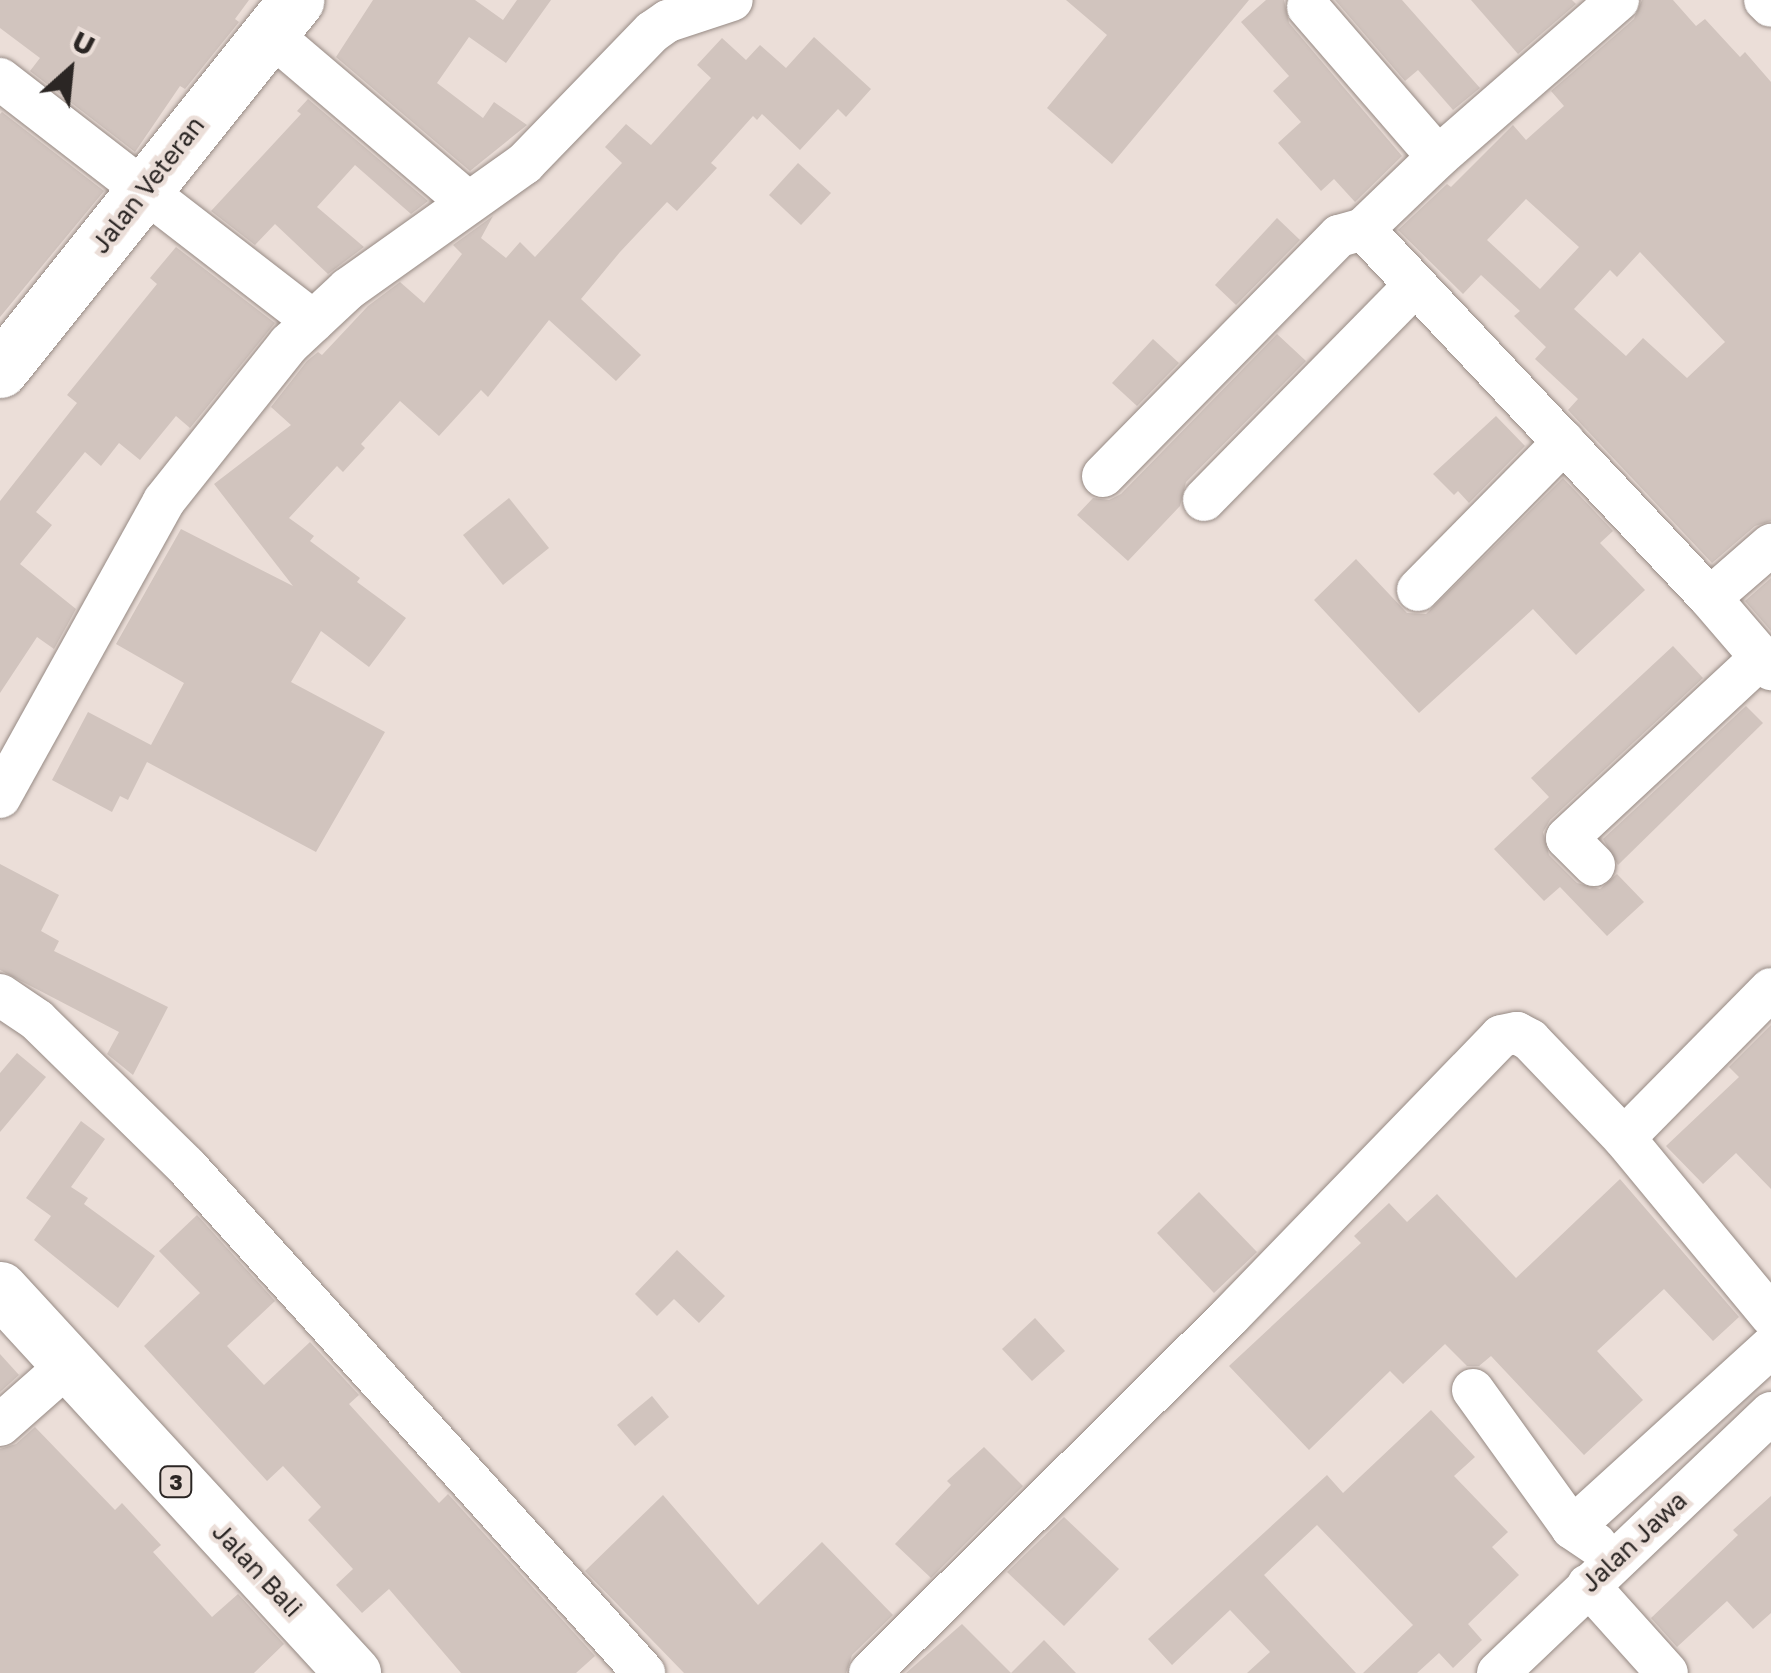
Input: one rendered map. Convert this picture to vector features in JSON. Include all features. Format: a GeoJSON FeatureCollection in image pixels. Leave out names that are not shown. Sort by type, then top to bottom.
{"type":"FeatureCollection","features":[{"type":"Feature","properties":{"kind":"main road","name":"Jalan Veteran"},"geometry":{"type":"LineString","coordinates":[[0,370],[282,16]]}},
{"type":"Feature","properties":{"kind":"main road","name":"Jalan Bali"},"geometry":{"type":"LineString","coordinates":[[0,1289],[354,1673]]}},
{"type":"Feature","properties":{"kind":"street"},"geometry":{"type":"LineString","coordinates":[[0,798],[164,500],[289,344],[300,312],[348,289],[458,194],[524,164],[652,32],[668,21],[732,0]]}},
{"type":"Feature","properties":{"kind":"street"},"geometry":{"type":"LineString","coordinates":[[1104,476],[1339,236],[1362,229],[1438,156],[1618,0]]}},
{"type":"Feature","properties":{"kind":"street"},"geometry":{"type":"LineString","coordinates":[[1765,0],[1771,6]]}},
{"type":"Feature","properties":{"kind":"street"},"geometry":{"type":"LineString","coordinates":[[1308,7],[1438,156]]}},
{"type":"Feature","properties":{"kind":"street"},"geometry":{"type":"LineString","coordinates":[[282,16],[458,194]]}},
{"type":"Feature","properties":{"kind":"street"},"geometry":{"type":"LineString","coordinates":[[0,79],[300,312]]}},
{"type":"Feature","properties":{"kind":"street"},"geometry":{"type":"LineString","coordinates":[[1362,229],[1710,598],[1766,663],[1567,838],[1594,865]]}},
{"type":"Feature","properties":{"kind":"street"},"geometry":{"type":"LineString","coordinates":[[1204,500],[1414,286]]}},
{"type":"Feature","properties":{"kind":"street"},"geometry":{"type":"LineString","coordinates":[[1418,590],[1564,442]]}},
{"type":"Feature","properties":{"kind":"street"},"geometry":{"type":"LineString","coordinates":[[1710,598],[1771,545]]}},
{"type":"Feature","properties":{"kind":"street"},"geometry":{"type":"LineString","coordinates":[[1624,1138],[1771,989]]}},
{"type":"Feature","properties":{"kind":"street"},"geometry":{"type":"LineString","coordinates":[[0,995],[36,1020],[173,1152],[644,1673]]}},
{"type":"Feature","properties":{"kind":"street"},"geometry":{"type":"LineString","coordinates":[[870,1673],[1229,1317],[1501,1036],[1518,1034],[1530,1040],[1624,1138],[1771,1316]]}},
{"type":"Feature","properties":{"kind":"street"},"geometry":{"type":"LineString","coordinates":[[1572,1528],[1771,1348]]}},
{"type":"Feature","properties":{"kind":"street"},"geometry":{"type":"LineString","coordinates":[[0,1425],[68,1366]]}},
{"type":"Feature","properties":{"kind":"street"},"geometry":{"type":"LineString","coordinates":[[1473,1390],[1603,1571],[1667,1673]]}},
{"type":"Feature","properties":{"kind":"street","name":"Jalan Jawa"},"geometry":{"type":"LineString","coordinates":[[1498,1673],[1771,1413]]}},
{"type":"Feature","properties":{"kind":"building"},"geometry":{"type":"Polygon","coordinates":[[[0,0],[249,0],[235,19],[239,22],[185,89],[180,86],[135,152],[30,71],[40,58],[0,28],[0,0]]]}},
{"type":"Feature","properties":{"kind":"building"},"geometry":{"type":"Polygon","coordinates":[[[373,0],[475,0],[503,20],[517,0],[551,0],[506,63],[469,37],[437,83],[483,118],[494,102],[527,125],[470,171],[336,57],[373,0]]]}},
{"type":"Feature","properties":{"kind":"building"},"geometry":{"type":"Polygon","coordinates":[[[1066,0],[1249,0],[1112,164],[1047,108],[1107,35],[1066,0]]]}},
{"type":"Feature","properties":{"kind":"building"},"geometry":{"type":"Polygon","coordinates":[[[1266,0],[1284,0],[1289,23],[1402,156],[1355,202],[1334,179],[1321,191],[1278,143],[1301,122],[1273,91],[1289,76],[1241,22],[1266,0]]]}},
{"type":"Feature","properties":{"kind":"building"},"geometry":{"type":"Polygon","coordinates":[[[1335,0],[1402,0],[1480,88],[1453,110],[1418,70],[1405,81],[1335,0]]]}},
{"type":"Feature","properties":{"kind":"building"},"geometry":{"type":"Polygon","coordinates":[[[1471,0],[1572,0],[1576,4],[1518,54],[1471,0]]]}},
{"type":"Feature","properties":{"kind":"building"},"geometry":{"type":"Polygon","coordinates":[[[1642,0],[1673,0],[1696,26],[1705,19],[1740,57],[1745,52],[1771,82],[1771,521],[1755,526],[1712,563],[1568,410],[1578,399],[1535,359],[1546,347],[1514,316],[1520,311],[1481,275],[1463,294],[1398,230],[1447,184],[1451,187],[1513,125],[1526,140],[1564,106],[1551,91],[1634,19],[1642,0]],[[1526,199],[1487,240],[1540,289],[1579,247],[1526,199]],[[1640,252],[1617,277],[1610,270],[1574,309],[1626,356],[1643,338],[1687,378],[1725,342],[1640,252]]]}},
{"type":"Feature","properties":{"kind":"building"},"geometry":{"type":"Polygon","coordinates":[[[814,37],[871,89],[846,117],[838,109],[800,150],[762,114],[757,120],[753,116],[711,163],[717,168],[677,211],[667,202],[620,252],[581,299],[641,355],[616,381],[549,320],[488,397],[481,390],[439,436],[400,401],[361,444],[365,448],[343,472],[337,466],[289,518],[314,536],[310,541],[360,578],[357,582],[406,618],[369,667],[321,631],[291,682],[385,732],[316,852],[147,762],[128,800],[120,796],[112,812],[52,780],[88,712],[151,745],[184,683],[116,644],[181,529],[293,586],[214,484],[291,425],[271,407],[307,361],[318,352],[322,355],[368,306],[400,282],[424,303],[462,254],[453,245],[493,216],[481,238],[506,258],[520,242],[535,257],[622,163],[605,147],[626,124],[651,145],[711,78],[697,65],[722,38],[746,60],[760,45],[786,68],[814,37]]]}},
{"type":"Feature","properties":{"kind":"building"},"geometry":{"type":"Polygon","coordinates":[[[308,99],[428,201],[411,214],[355,165],[317,207],[364,247],[328,274],[275,224],[255,245],[211,211],[301,114],[297,111],[308,99]]]}},
{"type":"Feature","properties":{"kind":"building"},"geometry":{"type":"Polygon","coordinates":[[[0,114],[104,191],[0,317],[0,114]]]}},
{"type":"Feature","properties":{"kind":"building"},"geometry":{"type":"Polygon","coordinates":[[[798,163],[831,193],[801,225],[769,195],[798,163]]]}},
{"type":"Feature","properties":{"kind":"building"},"geometry":{"type":"Polygon","coordinates":[[[1277,218],[1300,240],[1236,305],[1215,285],[1277,218]]]}},
{"type":"Feature","properties":{"kind":"building"},"geometry":{"type":"Polygon","coordinates":[[[176,247],[275,323],[190,428],[176,416],[140,460],[119,443],[101,466],[85,452],[36,512],[52,525],[20,564],[76,609],[54,649],[37,637],[0,693],[0,501],[77,403],[67,395],[157,284],[150,278],[176,247]]]}},
{"type":"Feature","properties":{"kind":"building"},"geometry":{"type":"Polygon","coordinates":[[[1277,334],[1306,361],[1186,482],[1180,506],[1128,561],[1077,515],[1093,498],[1109,500],[1121,494],[1277,334]]]}},
{"type":"Feature","properties":{"kind":"building"},"geometry":{"type":"Polygon","coordinates":[[[1153,339],[1179,363],[1137,406],[1112,383],[1153,339]]]}},
{"type":"Feature","properties":{"kind":"building"},"geometry":{"type":"Polygon","coordinates":[[[1496,416],[1525,446],[1469,503],[1458,491],[1454,495],[1433,474],[1496,416]]]}},
{"type":"Feature","properties":{"kind":"building"},"geometry":{"type":"Polygon","coordinates":[[[1563,478],[1613,531],[1600,543],[1645,590],[1576,655],[1533,609],[1419,713],[1314,600],[1356,559],[1407,613],[1426,614],[1563,478]]]}},
{"type":"Feature","properties":{"kind":"building"},"geometry":{"type":"Polygon","coordinates":[[[509,498],[549,548],[503,585],[463,535],[509,498]]]}},
{"type":"Feature","properties":{"kind":"building"},"geometry":{"type":"Polygon","coordinates":[[[1771,578],[1771,631],[1745,601],[1771,578]]]}},
{"type":"Feature","properties":{"kind":"building"},"geometry":{"type":"Polygon","coordinates":[[[1673,646],[1703,678],[1550,820],[1543,832],[1549,855],[1577,883],[1600,889],[1617,874],[1644,902],[1607,936],[1560,887],[1544,901],[1494,849],[1549,797],[1531,778],[1673,646]]]}},
{"type":"Feature","properties":{"kind":"building"},"geometry":{"type":"Polygon","coordinates":[[[1746,706],[1763,723],[1618,865],[1603,839],[1746,706]]]}},
{"type":"Feature","properties":{"kind":"building"},"geometry":{"type":"Polygon","coordinates":[[[0,864],[59,895],[41,931],[59,941],[54,951],[168,1007],[133,1075],[107,1054],[119,1032],[0,970],[0,864]]]}},
{"type":"Feature","properties":{"kind":"building"},"geometry":{"type":"Polygon","coordinates":[[[1771,1025],[1771,1189],[1736,1153],[1703,1184],[1666,1146],[1739,1077],[1729,1067],[1771,1025]]]}},
{"type":"Feature","properties":{"kind":"building"},"geometry":{"type":"Polygon","coordinates":[[[17,1053],[46,1077],[0,1132],[0,1073],[17,1053]]]}},
{"type":"Feature","properties":{"kind":"building"},"geometry":{"type":"Polygon","coordinates":[[[81,1121],[105,1139],[71,1187],[88,1198],[84,1204],[155,1256],[118,1308],[34,1240],[51,1216],[26,1198],[81,1121]]]}},
{"type":"Feature","properties":{"kind":"building"},"geometry":{"type":"Polygon","coordinates":[[[1620,1179],[1739,1317],[1713,1341],[1664,1289],[1597,1351],[1643,1400],[1584,1455],[1491,1356],[1479,1366],[1467,1366],[1445,1344],[1403,1384],[1390,1371],[1309,1450],[1229,1366],[1361,1243],[1354,1236],[1389,1203],[1407,1222],[1437,1194],[1516,1278],[1620,1179]]]}},
{"type":"Feature","properties":{"kind":"building"},"geometry":{"type":"Polygon","coordinates":[[[1199,1192],[1257,1252],[1214,1293],[1157,1233],[1199,1192]]]}},
{"type":"Feature","properties":{"kind":"building"},"geometry":{"type":"Polygon","coordinates":[[[197,1215],[275,1301],[227,1346],[264,1385],[310,1342],[359,1395],[349,1404],[439,1503],[448,1494],[595,1656],[576,1673],[461,1673],[389,1589],[362,1613],[336,1585],[353,1569],[308,1520],[321,1507],[283,1466],[267,1481],[144,1346],[200,1293],[159,1251],[197,1215]]]}},
{"type":"Feature","properties":{"kind":"building"},"geometry":{"type":"Polygon","coordinates":[[[677,1250],[725,1296],[699,1323],[674,1299],[657,1316],[635,1294],[677,1250]]]}},
{"type":"Feature","properties":{"kind":"building"},"geometry":{"type":"Polygon","coordinates":[[[1035,1318],[1065,1351],[1032,1381],[1002,1349],[1035,1318]]]}},
{"type":"Feature","properties":{"kind":"building"},"geometry":{"type":"Polygon","coordinates":[[[0,1354],[19,1375],[0,1392],[0,1354]]]}},
{"type":"Feature","properties":{"kind":"building"},"geometry":{"type":"Polygon","coordinates":[[[652,1396],[669,1417],[635,1446],[617,1425],[652,1396]]]}},
{"type":"Feature","properties":{"kind":"building"},"geometry":{"type":"Polygon","coordinates":[[[1431,1410],[1475,1457],[1454,1476],[1508,1532],[1492,1547],[1519,1575],[1468,1624],[1482,1640],[1453,1668],[1439,1653],[1417,1673],[1363,1673],[1413,1625],[1317,1525],[1264,1575],[1356,1673],[1247,1673],[1270,1652],[1230,1610],[1172,1665],[1148,1639],[1327,1475],[1343,1493],[1431,1410]]]}},
{"type":"Feature","properties":{"kind":"building"},"geometry":{"type":"Polygon","coordinates":[[[35,1427],[115,1510],[122,1503],[161,1545],[153,1552],[212,1617],[238,1594],[284,1644],[254,1673],[0,1673],[0,1449],[16,1444],[35,1427]]]}},
{"type":"Feature","properties":{"kind":"building"},"geometry":{"type":"Polygon","coordinates":[[[984,1447],[1023,1486],[931,1578],[895,1544],[951,1485],[947,1481],[984,1447]]]}},
{"type":"Feature","properties":{"kind":"building"},"geometry":{"type":"Polygon","coordinates":[[[663,1495],[758,1605],[822,1542],[893,1615],[852,1655],[846,1673],[684,1673],[585,1571],[663,1495]]]}},
{"type":"Feature","properties":{"kind":"building"},"geometry":{"type":"Polygon","coordinates":[[[1771,1496],[1771,1613],[1753,1629],[1727,1601],[1677,1647],[1651,1618],[1738,1535],[1733,1530],[1771,1496]]]}},
{"type":"Feature","properties":{"kind":"building"},"geometry":{"type":"Polygon","coordinates":[[[1064,1517],[1119,1569],[1064,1626],[1007,1572],[1064,1517]]]}},
{"type":"Feature","properties":{"kind":"building"},"geometry":{"type":"Polygon","coordinates":[[[962,1624],[1011,1673],[906,1673],[962,1624]]]}},
{"type":"Feature","properties":{"kind":"building"},"geometry":{"type":"Polygon","coordinates":[[[1044,1640],[1076,1673],[1011,1673],[1044,1640]]]}}]}
